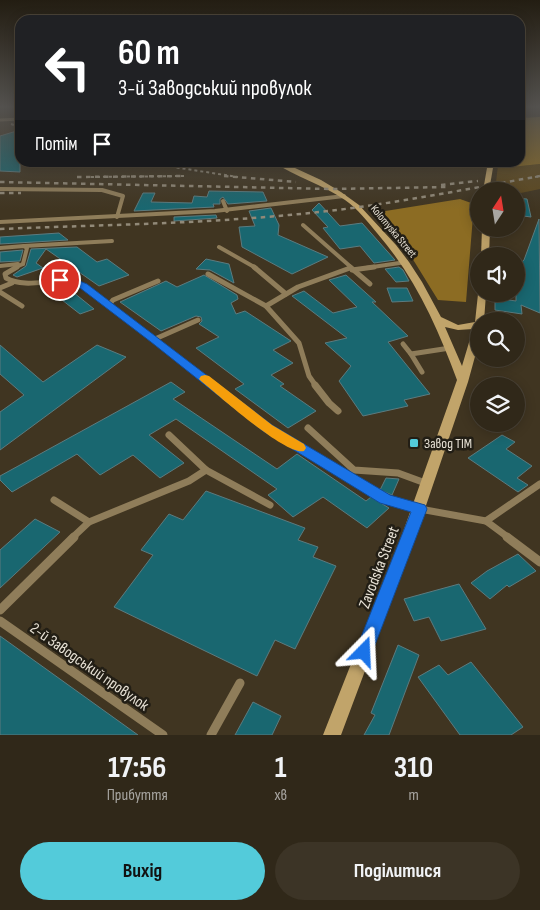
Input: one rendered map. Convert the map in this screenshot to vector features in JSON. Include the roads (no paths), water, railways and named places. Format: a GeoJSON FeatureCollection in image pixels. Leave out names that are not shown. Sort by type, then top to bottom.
{"type":"FeatureCollection","features":[{"type":"Feature","properties":{"kind":"main road","name":"Kolomyska Street"},"geometry":{"type":"LineString","coordinates":[[286,167],[344,196],[359,207],[396,248],[438,318],[462,382]]}},
{"type":"Feature","properties":{"kind":"main road"},"geometry":{"type":"LineString","coordinates":[[488,182],[490,167]]}},
{"type":"Feature","properties":{"kind":"main road"},"geometry":{"type":"LineString","coordinates":[[438,318],[449,326],[462,329],[470,327]]}},
{"type":"Feature","properties":{"kind":"main road","name":"Zavodska Street"},"geometry":{"type":"LineString","coordinates":[[332,735],[420,509],[470,355]]}},
{"type":"Feature","properties":{"kind":"lane"},"geometry":{"type":"LineString","coordinates":[[0,189],[102,190],[124,196],[117,217]]}},
{"type":"Feature","properties":{"kind":"lane"},"geometry":{"type":"LineString","coordinates":[[0,222],[227,211],[344,196]]}},
{"type":"Feature","properties":{"kind":"lane"},"geometry":{"type":"LineString","coordinates":[[223,201],[227,211]]}},
{"type":"Feature","properties":{"kind":"lane"},"geometry":{"type":"LineString","coordinates":[[303,225],[370,284]]}},
{"type":"Feature","properties":{"kind":"lane"},"geometry":{"type":"LineString","coordinates":[[0,248],[112,240]]}},
{"type":"Feature","properties":{"kind":"lane"},"geometry":{"type":"LineString","coordinates":[[23,264],[27,248],[24,246]]}},
{"type":"Feature","properties":{"kind":"lane"},"geometry":{"type":"LineString","coordinates":[[219,247],[258,269],[286,294]]}},
{"type":"Feature","properties":{"kind":"lane"},"geometry":{"type":"LineString","coordinates":[[266,306],[298,287],[351,269],[406,262]]}},
{"type":"Feature","properties":{"kind":"lane"},"geometry":{"type":"LineString","coordinates":[[0,266],[23,264]]}},
{"type":"Feature","properties":{"kind":"lane"},"geometry":{"type":"LineString","coordinates":[[12,283],[6,278],[5,274],[23,264]]}},
{"type":"Feature","properties":{"kind":"lane"},"geometry":{"type":"LineString","coordinates":[[208,274],[266,306],[299,343],[309,376],[329,403],[338,411]]}},
{"type":"Feature","properties":{"kind":"lane"},"geometry":{"type":"LineString","coordinates":[[0,288],[12,283],[28,284],[60,280],[75,282],[155,339],[267,428],[381,497],[420,509],[486,521],[540,562]]}},
{"type":"Feature","properties":{"kind":"lane"},"geometry":{"type":"LineString","coordinates":[[109,305],[113,300],[158,281]]}},
{"type":"Feature","properties":{"kind":"lane"},"geometry":{"type":"LineString","coordinates":[[0,292],[22,306]]}},
{"type":"Feature","properties":{"kind":"lane"},"geometry":{"type":"LineString","coordinates":[[155,339],[198,320]]}},
{"type":"Feature","properties":{"kind":"lane"},"geometry":{"type":"LineString","coordinates":[[403,344],[422,372]]}},
{"type":"Feature","properties":{"kind":"lane"},"geometry":{"type":"LineString","coordinates":[[411,354],[450,348]]}},
{"type":"Feature","properties":{"kind":"lane"},"geometry":{"type":"LineString","coordinates":[[308,428],[354,470],[398,473],[428,484]]}},
{"type":"Feature","properties":{"kind":"lane"},"geometry":{"type":"LineString","coordinates":[[169,435],[206,470],[270,505]]}},
{"type":"Feature","properties":{"kind":"lane"},"geometry":{"type":"LineString","coordinates":[[0,610],[89,522],[189,480],[206,470]]}},
{"type":"Feature","properties":{"kind":"lane"},"geometry":{"type":"LineString","coordinates":[[486,521],[540,484]]}},
{"type":"Feature","properties":{"kind":"lane"},"geometry":{"type":"LineString","coordinates":[[54,500],[89,522]]}},
{"type":"Feature","properties":{"kind":"lane","name":"2-й Заводський провулок"},"geometry":{"type":"LineString","coordinates":[[0,621],[163,735]]}},
{"type":"Feature","properties":{"kind":"lane"},"geometry":{"type":"LineString","coordinates":[[211,735],[240,684]]}},
{"type":"Feature","properties":{"kind":"railway"},"geometry":{"type":"LineString","coordinates":[[173,167],[238,177]]}},
{"type":"Feature","properties":{"kind":"railway"},"geometry":{"type":"LineString","coordinates":[[77,177],[185,176],[91,177]]}},
{"type":"Feature","properties":{"kind":"railway"},"geometry":{"type":"LineString","coordinates":[[224,176],[296,182]]}},
{"type":"Feature","properties":{"kind":"railway"},"geometry":{"type":"LineString","coordinates":[[0,229],[144,224],[320,212],[540,176],[535,177]]}},
{"type":"Feature","properties":{"kind":"railway"},"geometry":{"type":"LineString","coordinates":[[441,185],[478,181]]}},
{"type":"Feature","properties":{"kind":"railway"},"geometry":{"type":"LineString","coordinates":[[0,182],[332,189],[447,187]]}},
{"type":"Feature","properties":{"kind":"railway"},"geometry":{"type":"LineString","coordinates":[[0,193],[21,193]]}},
{"type":"Feature","properties":{"kind":"place","name":"Завод ТІМ"},"geometry":{"type":"Point","coordinates":[414,443]}}]}
